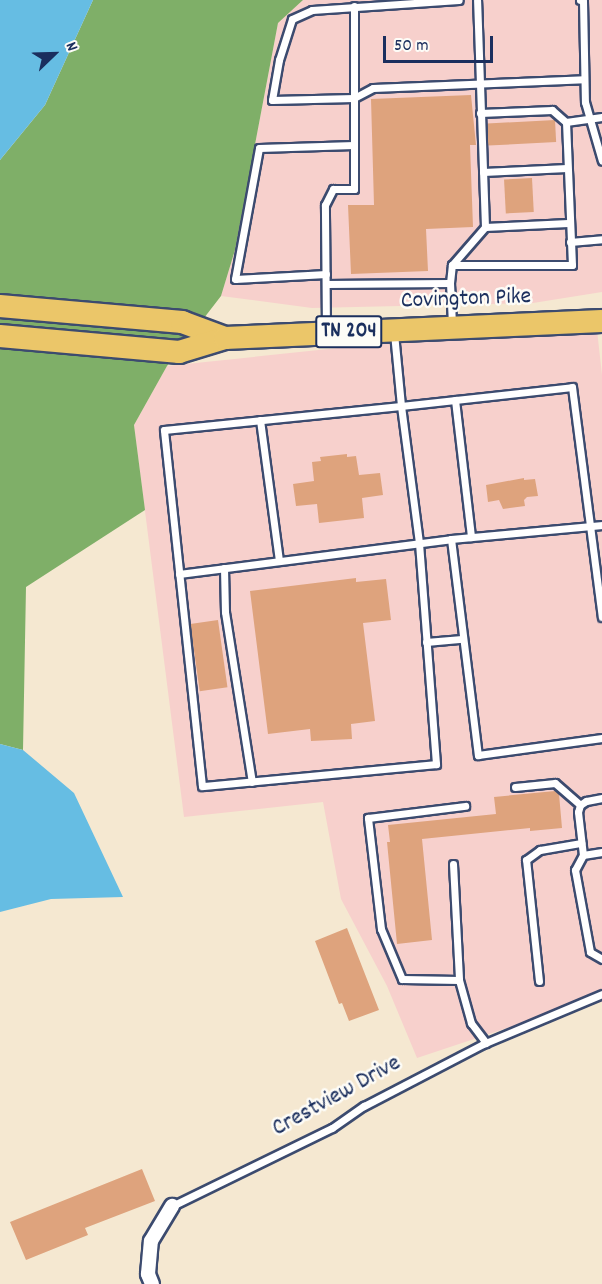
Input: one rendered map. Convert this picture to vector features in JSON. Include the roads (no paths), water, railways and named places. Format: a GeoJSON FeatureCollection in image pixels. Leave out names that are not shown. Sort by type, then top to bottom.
{"type":"FeatureCollection","features":[{"type":"Feature","properties":{"kind":"main road","name":"Covington Pike"},"geometry":{"type":"LineString","coordinates":[[0,306],[182,322],[225,338]]}},
{"type":"Feature","properties":{"kind":"main road","name":"Covington Pike"},"geometry":{"type":"LineString","coordinates":[[0,336],[179,352],[225,338],[602,321]]}},
{"type":"Feature","properties":{"kind":"street","name":"Crestview Drive"},"geometry":{"type":"LineString","coordinates":[[152,1284],[148,1274],[151,1241],[172,1206]]}},
{"type":"Feature","properties":{"kind":"lane"},"geometry":{"type":"LineString","coordinates":[[459,0],[312,10],[292,19],[279,60],[272,100],[354,98],[373,88],[584,79]]}},
{"type":"Feature","properties":{"kind":"lane"},"geometry":{"type":"LineString","coordinates":[[452,328],[450,283],[452,265],[484,227],[477,0]]}},
{"type":"Feature","properties":{"kind":"lane"},"geometry":{"type":"LineString","coordinates":[[580,0],[583,1],[585,102],[602,161]]}},
{"type":"Feature","properties":{"kind":"lane"},"geometry":{"type":"LineString","coordinates":[[326,333],[325,205],[333,189],[354,189],[354,6]]}},
{"type":"Feature","properties":{"kind":"lane"},"geometry":{"type":"LineString","coordinates":[[480,113],[552,110],[566,122],[602,117]]}},
{"type":"Feature","properties":{"kind":"lane"},"geometry":{"type":"LineString","coordinates":[[452,265],[572,265],[568,223],[566,122]]}},
{"type":"Feature","properties":{"kind":"lane"},"geometry":{"type":"LineString","coordinates":[[326,274],[235,279],[259,148],[354,145]]}},
{"type":"Feature","properties":{"kind":"lane"},"geometry":{"type":"LineString","coordinates":[[483,172],[567,168]]}},
{"type":"Feature","properties":{"kind":"lane"},"geometry":{"type":"LineString","coordinates":[[484,227],[568,223]]}},
{"type":"Feature","properties":{"kind":"lane"},"geometry":{"type":"LineString","coordinates":[[570,242],[602,239]]}},
{"type":"Feature","properties":{"kind":"lane"},"geometry":{"type":"LineString","coordinates":[[326,284],[450,283]]}},
{"type":"Feature","properties":{"kind":"lane"},"geometry":{"type":"LineString","coordinates":[[394,330],[401,406],[419,543],[436,764],[202,786],[164,430],[401,406],[572,387],[602,617]]}},
{"type":"Feature","properties":{"kind":"lane"},"geometry":{"type":"LineString","coordinates":[[455,400],[471,537]]}},
{"type":"Feature","properties":{"kind":"lane"},"geometry":{"type":"LineString","coordinates":[[260,420],[279,561]]}},
{"type":"Feature","properties":{"kind":"lane"},"geometry":{"type":"LineString","coordinates":[[179,574],[451,539],[602,525]]}},
{"type":"Feature","properties":{"kind":"lane"},"geometry":{"type":"LineString","coordinates":[[451,539],[478,755],[602,738]]}},
{"type":"Feature","properties":{"kind":"lane"},"geometry":{"type":"LineString","coordinates":[[224,568],[225,612],[252,782]]}},
{"type":"Feature","properties":{"kind":"lane"},"geometry":{"type":"LineString","coordinates":[[426,642],[462,639]]}},
{"type":"Feature","properties":{"kind":"lane"},"geometry":{"type":"LineString","coordinates":[[515,787],[555,783],[580,805]]}},
{"type":"Feature","properties":{"kind":"lane"},"geometry":{"type":"LineString","coordinates":[[602,798],[586,801],[580,805],[578,812],[583,855],[574,870],[590,952],[602,959]]}},
{"type":"Feature","properties":{"kind":"lane"},"geometry":{"type":"LineString","coordinates":[[459,980],[402,979],[381,929],[368,818],[465,806]]}},
{"type":"Feature","properties":{"kind":"lane"},"geometry":{"type":"LineString","coordinates":[[539,981],[526,860],[540,850],[581,843]]}},
{"type":"Feature","properties":{"kind":"lane"},"geometry":{"type":"LineString","coordinates":[[583,855],[602,852]]}},
{"type":"Feature","properties":{"kind":"lane"},"geometry":{"type":"LineString","coordinates":[[453,864],[459,980],[471,1023],[486,1043]]}},
{"type":"Feature","properties":{"kind":"lane","name":"Crestview Drive"},"geometry":{"type":"LineString","coordinates":[[172,1206],[332,1128],[364,1106],[486,1043],[602,994]]}},
{"type":"Feature","properties":{"kind":"water"},"geometry":{"type":"Polygon","coordinates":[[[0,0],[93,0],[45,105],[0,160],[0,0]]]}},
{"type":"Feature","properties":{"kind":"water"},"geometry":{"type":"Polygon","coordinates":[[[0,744],[23,750],[74,793],[123,897],[51,899],[0,912],[0,744]]]}}]}
